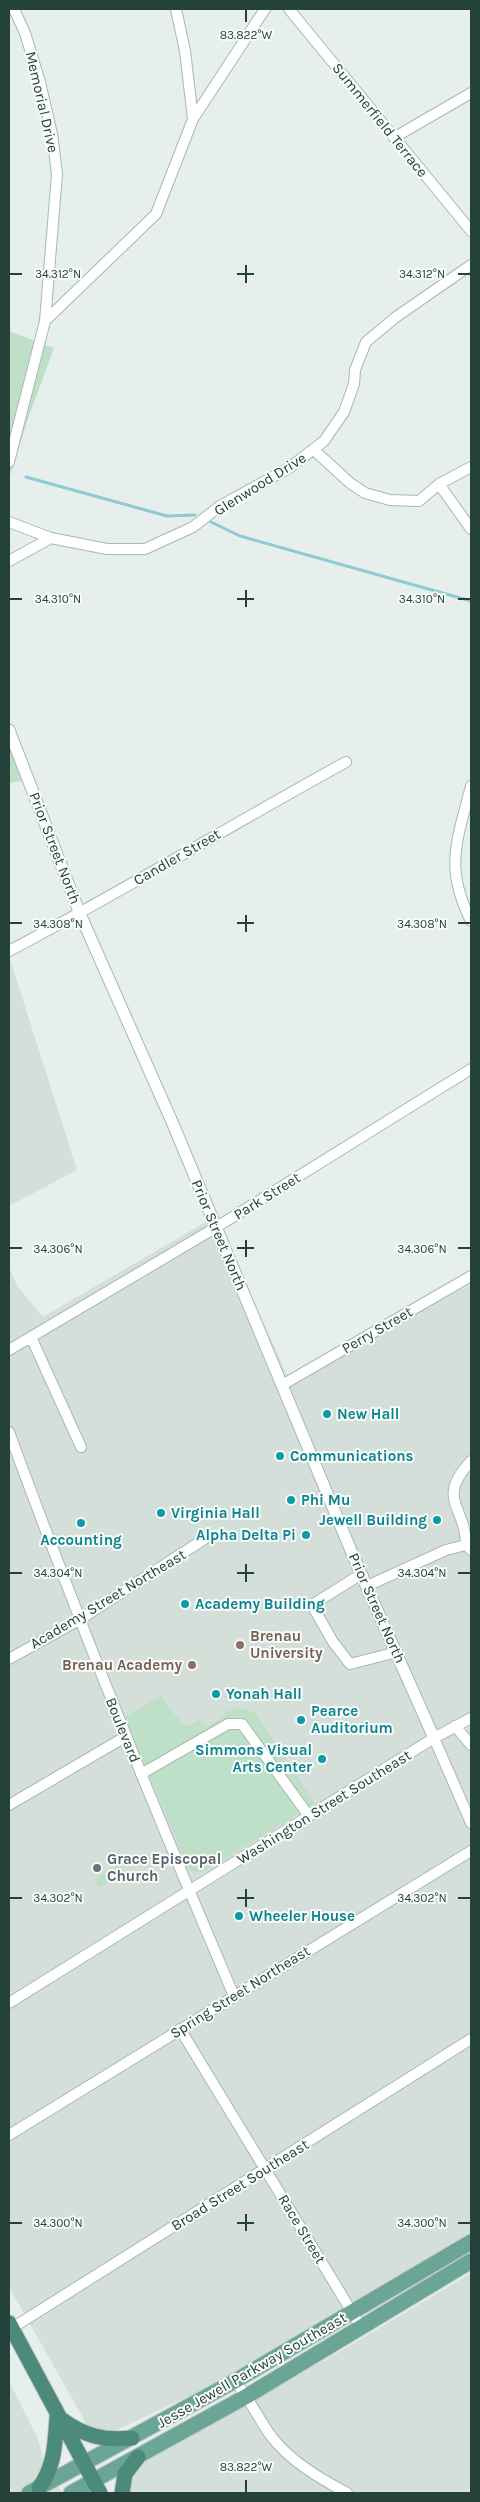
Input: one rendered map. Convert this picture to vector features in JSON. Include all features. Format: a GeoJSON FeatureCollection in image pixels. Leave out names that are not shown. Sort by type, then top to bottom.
{"type":"FeatureCollection","features":[{"type":"Feature","properties":{"kind":"highway"},"geometry":{"type":"LineString","coordinates":[[10,2327],[97,2487]]}},
{"type":"Feature","properties":{"kind":"highway"},"geometry":{"type":"LineString","coordinates":[[57,2416],[78,2431],[96,2438],[111,2440],[132,2438]]}},
{"type":"Feature","properties":{"kind":"highway"},"geometry":{"type":"LineString","coordinates":[[34,2491],[49,2475],[54,2455],[57,2416]]}},
{"type":"Feature","properties":{"kind":"highway"},"geometry":{"type":"LineString","coordinates":[[122,2493],[125,2474],[138,2457]]}},
{"type":"Feature","properties":{"kind":"main road","name":"Jesse Jewell Parkway Southeast"},"geometry":{"type":"LineString","coordinates":[[34,2491],[235,2381],[471,2242]]}},
{"type":"Feature","properties":{"kind":"main road","name":"Jesse Jewell Parkway Southeast"},"geometry":{"type":"LineString","coordinates":[[71,2493],[97,2487],[138,2457],[247,2396],[471,2261]]}},
{"type":"Feature","properties":{"kind":"street","name":"Memorial Drive"},"geometry":{"type":"LineString","coordinates":[[9,462],[45,322],[57,174],[52,134],[42,91],[25,32],[14,9]]}},
{"type":"Feature","properties":{"kind":"street"},"geometry":{"type":"LineString","coordinates":[[176,9],[185,51],[193,119]]}},
{"type":"Feature","properties":{"kind":"street"},"geometry":{"type":"LineString","coordinates":[[45,322],[156,214],[193,119],[265,9]]}},
{"type":"Feature","properties":{"kind":"street","name":"Summerfield Terrace"},"geometry":{"type":"LineString","coordinates":[[290,9],[471,232]]}},
{"type":"Feature","properties":{"kind":"street"},"geometry":{"type":"LineString","coordinates":[[395,138],[471,93]]}},
{"type":"Feature","properties":{"kind":"street","name":"Glenwood Drive"},"geometry":{"type":"LineString","coordinates":[[9,522],[51,538],[107,549],[146,549],[192,526],[220,506],[289,468],[324,442],[344,412],[354,384],[355,370],[366,342],[391,320],[471,265]]}},
{"type":"Feature","properties":{"kind":"street"},"geometry":{"type":"LineString","coordinates":[[314,450],[350,483],[365,493],[382,498],[419,501],[439,484],[471,467]]}},
{"type":"Feature","properties":{"kind":"street"},"geometry":{"type":"LineString","coordinates":[[439,484],[471,529]]}},
{"type":"Feature","properties":{"kind":"street"},"geometry":{"type":"LineString","coordinates":[[9,560],[51,538]]}},
{"type":"Feature","properties":{"kind":"street","name":"Prior Street North"},"geometry":{"type":"LineString","coordinates":[[9,730],[80,914],[173,1124],[215,1228],[365,1581],[434,1738]]}},
{"type":"Feature","properties":{"kind":"street","name":"Candler Street"},"geometry":{"type":"LineString","coordinates":[[9,951],[80,914],[208,838],[346,762]]}},
{"type":"Feature","properties":{"kind":"street"},"geometry":{"type":"LineString","coordinates":[[471,786],[456,844],[454,875],[462,904],[471,921]]}},
{"type":"Feature","properties":{"kind":"street","name":"Park Street"},"geometry":{"type":"LineString","coordinates":[[9,1350],[215,1228],[471,1069]]}},
{"type":"Feature","properties":{"kind":"street","name":"Perry Street"},"geometry":{"type":"LineString","coordinates":[[282,1385],[471,1276]]}},
{"type":"Feature","properties":{"kind":"street"},"geometry":{"type":"LineString","coordinates":[[31,1337],[81,1447]]}},
{"type":"Feature","properties":{"kind":"street","name":"Boulevard"},"geometry":{"type":"LineString","coordinates":[[9,1432],[125,1737],[234,1996]]}},
{"type":"Feature","properties":{"kind":"street"},"geometry":{"type":"LineString","coordinates":[[396,1652],[350,1664],[333,1642],[312,1605],[355,1578],[365,1581],[446,1550],[469,1548],[466,1533],[455,1508],[453,1485],[460,1473],[471,1461]]}},
{"type":"Feature","properties":{"kind":"street","name":"Academy Street Northeast"},"geometry":{"type":"LineString","coordinates":[[9,1659],[79,1620],[206,1538]]}},
{"type":"Feature","properties":{"kind":"street","name":"Washington Street Southeast"},"geometry":{"type":"LineString","coordinates":[[9,2003],[434,1738],[471,1718]]}},
{"type":"Feature","properties":{"kind":"street"},"geometry":{"type":"LineString","coordinates":[[141,1774],[228,1724],[242,1724],[310,1816]]}},
{"type":"Feature","properties":{"kind":"street"},"geometry":{"type":"LineString","coordinates":[[455,1726],[471,1744]]}},
{"type":"Feature","properties":{"kind":"street"},"geometry":{"type":"LineString","coordinates":[[9,1805],[125,1737]]}},
{"type":"Feature","properties":{"kind":"street"},"geometry":{"type":"LineString","coordinates":[[434,1738],[471,1823]]}},
{"type":"Feature","properties":{"kind":"street","name":"Spring Street Northeast"},"geometry":{"type":"LineString","coordinates":[[9,2135],[471,1851]]}},
{"type":"Feature","properties":{"kind":"street","name":"Race Street"},"geometry":{"type":"LineString","coordinates":[[180,2029],[361,2327]]}},
{"type":"Feature","properties":{"kind":"street","name":"Broad Street Southeast"},"geometry":{"type":"LineString","coordinates":[[10,2327],[440,2061],[471,2039]]}},
{"type":"Feature","properties":{"kind":"street"},"geometry":{"type":"LineString","coordinates":[[235,2381],[247,2396],[270,2435],[282,2449],[328,2483],[347,2493]]}},
{"type":"Feature","properties":{"kind":"shaded area"},"geometry":{"type":"Polygon","coordinates":[[[9,956],[77,1170],[9,1206],[9,956]]]}},
{"type":"Feature","properties":{"kind":"shaded area"},"geometry":{"type":"Polygon","coordinates":[[[216,1216],[290,1382],[471,1284],[471,2233],[283,2347],[205,2389],[112,2432],[92,2429],[86,2423],[9,2287],[9,1266],[17,1286],[43,1317],[216,1216]]]}},
{"type":"Feature","properties":{"kind":"shaded area"},"geometry":{"type":"Polygon","coordinates":[[[471,2273],[471,2493],[126,2493],[130,2470],[346,2348],[471,2273]]]}},
{"type":"Feature","properties":{"kind":"shaded area"},"geometry":{"type":"Polygon","coordinates":[[[9,2381],[38,2439],[43,2457],[62,2493],[9,2493],[9,2381]]]}},
{"type":"Feature","properties":{"kind":"green space"},"geometry":{"type":"Polygon","coordinates":[[[9,331],[54,348],[29,416],[9,479],[9,331]]]}},
{"type":"Feature","properties":{"kind":"green space"},"geometry":{"type":"Polygon","coordinates":[[[9,723],[29,780],[9,783],[9,723]]]}},
{"type":"Feature","properties":{"kind":"green space"},"geometry":{"type":"Polygon","coordinates":[[[161,1696],[183,1725],[190,1725],[199,1720],[206,1728],[225,1715],[225,1712],[239,1708],[256,1713],[315,1804],[203,1872],[190,1871],[124,1717],[161,1696]]]}},
{"type":"Feature","properties":{"kind":"green space"},"geometry":{"type":"Polygon","coordinates":[[[120,1864],[125,1872],[99,1888],[94,1880],[120,1864]]]}},
{"type":"Feature","properties":{"kind":"waterway"},"geometry":{"type":"LineString","coordinates":[[26,477],[167,516],[195,515]]}},
{"type":"Feature","properties":{"kind":"waterway"},"geometry":{"type":"LineString","coordinates":[[211,522],[240,536],[471,601]]}},
{"type":"Feature","properties":{"kind":"place","name":"New Hall"},"geometry":{"type":"Point","coordinates":[327,1414]}},
{"type":"Feature","properties":{"kind":"place","name":"Communications"},"geometry":{"type":"Point","coordinates":[280,1456]}},
{"type":"Feature","properties":{"kind":"place","name":"Phi Mu"},"geometry":{"type":"Point","coordinates":[291,1500]}},
{"type":"Feature","properties":{"kind":"place","name":"Virginia Hall"},"geometry":{"type":"Point","coordinates":[161,1513]}},
{"type":"Feature","properties":{"kind":"place","name":"Jewell Building"},"geometry":{"type":"Point","coordinates":[437,1520]}},
{"type":"Feature","properties":{"kind":"place","name":"Accounting"},"geometry":{"type":"Point","coordinates":[81,1523]}},
{"type":"Feature","properties":{"kind":"place","name":"Alpha Delta Pi"},"geometry":{"type":"Point","coordinates":[306,1535]}},
{"type":"Feature","properties":{"kind":"place","name":"Academy Building"},"geometry":{"type":"Point","coordinates":[185,1604]}},
{"type":"Feature","properties":{"kind":"place","name":"Brenau University"},"geometry":{"type":"Point","coordinates":[240,1645]}},
{"type":"Feature","properties":{"kind":"place","name":"Brenau Academy"},"geometry":{"type":"Point","coordinates":[192,1665]}},
{"type":"Feature","properties":{"kind":"place","name":"Yonah Hall"},"geometry":{"type":"Point","coordinates":[216,1694]}},
{"type":"Feature","properties":{"kind":"place","name":"Pearce Auditorium"},"geometry":{"type":"Point","coordinates":[301,1720]}},
{"type":"Feature","properties":{"kind":"place","name":"Simmons Visual Arts Center"},"geometry":{"type":"Point","coordinates":[322,1759]}},
{"type":"Feature","properties":{"kind":"place","name":"Grace Episcopal Church"},"geometry":{"type":"Point","coordinates":[97,1868]}},
{"type":"Feature","properties":{"kind":"place","name":"Wheeler House"},"geometry":{"type":"Point","coordinates":[239,1916]}}]}
